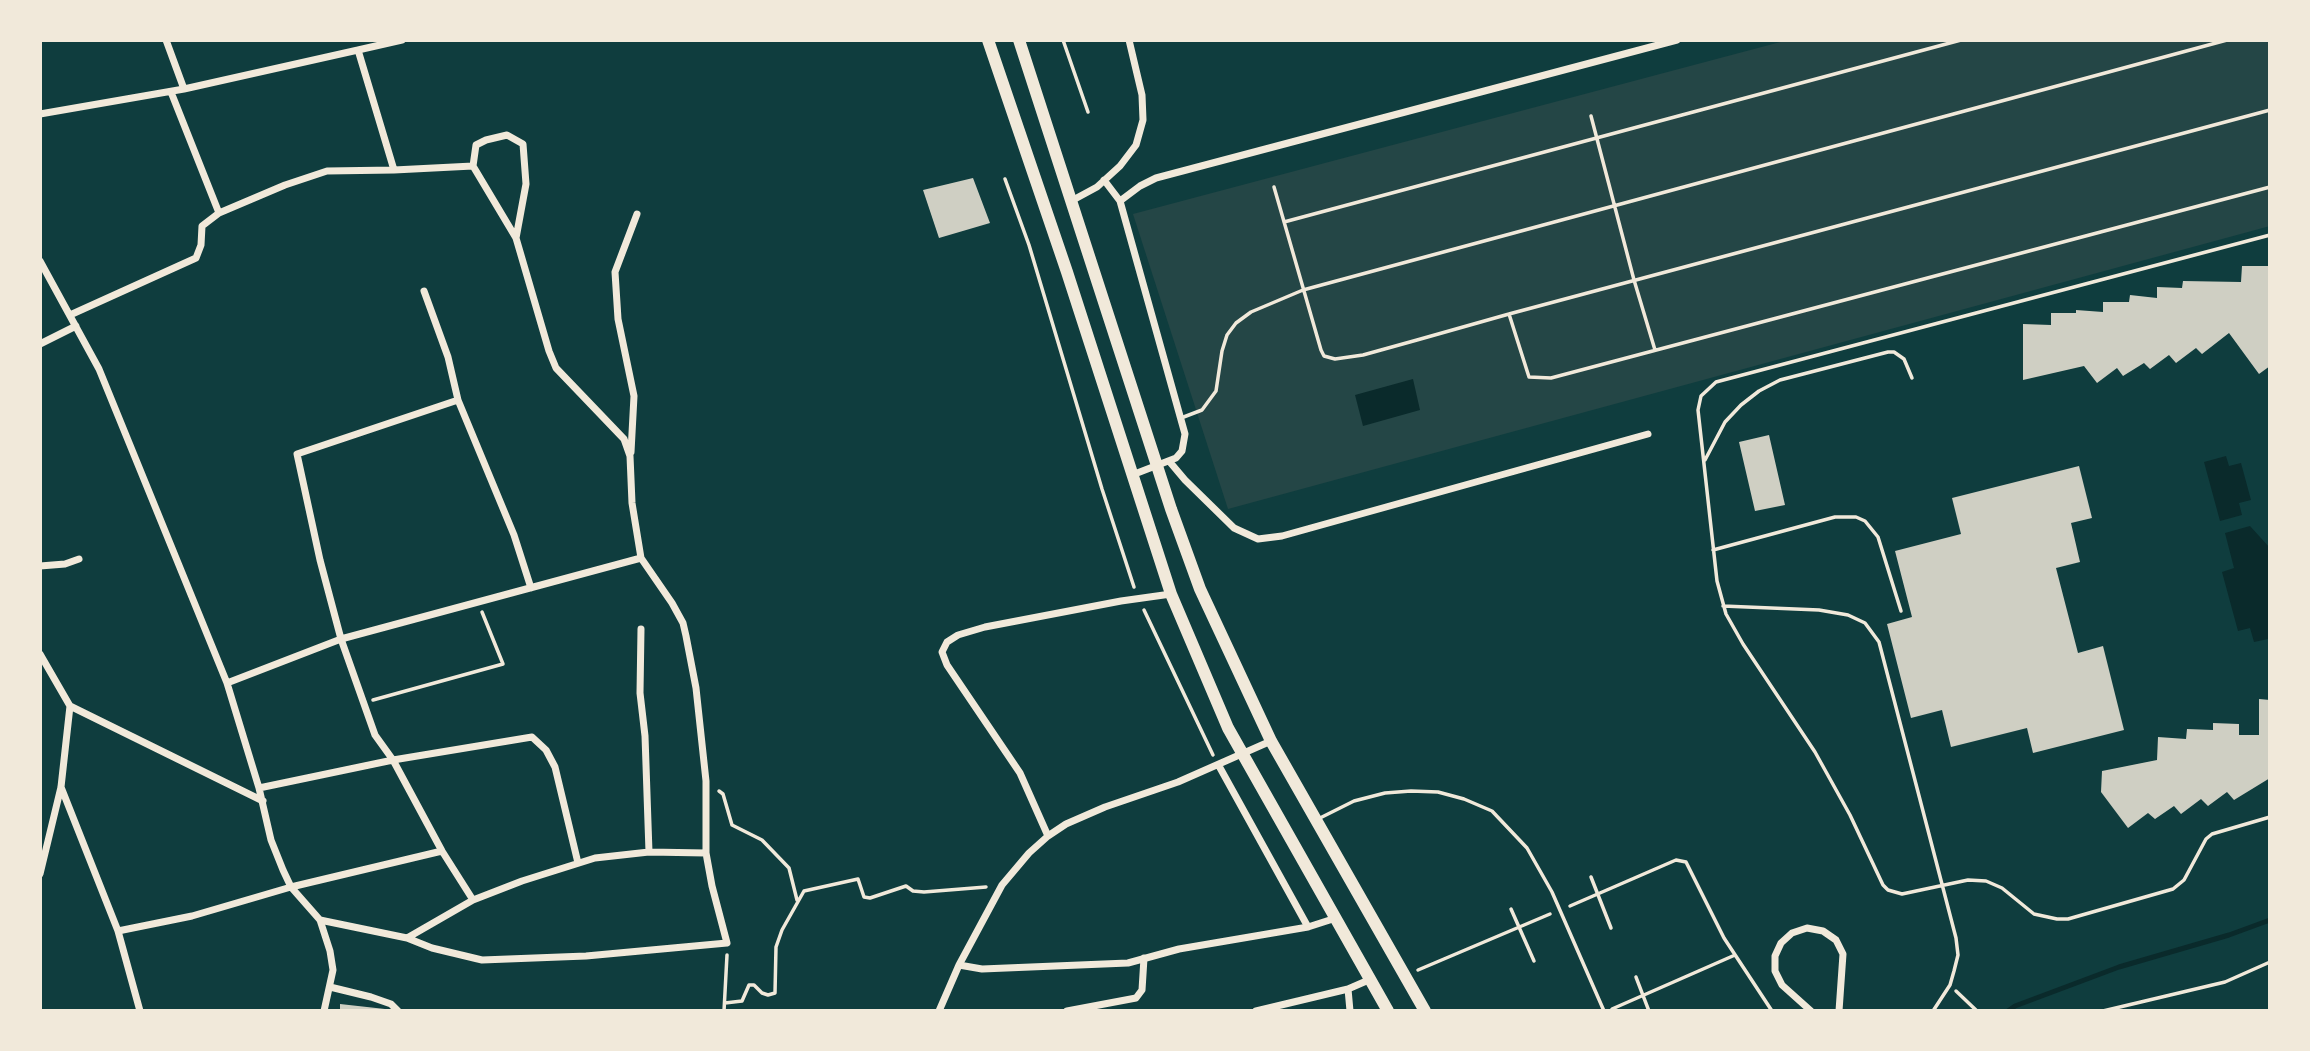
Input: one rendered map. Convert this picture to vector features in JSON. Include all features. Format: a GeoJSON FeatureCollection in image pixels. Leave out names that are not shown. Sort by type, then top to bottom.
{"type":"FeatureCollection","features":[{"type":"Feature","properties":{"kind":"highway"},"geometry":{"type":"LineString","coordinates":[[988,40],[1068,272],[1171,594],[1242,755],[1388,1011]]}},
{"type":"Feature","properties":{"kind":"highway"},"geometry":{"type":"LineString","coordinates":[[1019,40],[1164,463],[1200,589],[1270,741],[1425,1011]]}},
{"type":"Feature","properties":{"kind":"street"},"geometry":{"type":"LineString","coordinates":[[166,40],[184,89]]}},
{"type":"Feature","properties":{"kind":"street"},"geometry":{"type":"LineString","coordinates":[[40,114],[171,92],[402,40]]}},
{"type":"Feature","properties":{"kind":"street"},"geometry":{"type":"LineString","coordinates":[[1073,200],[1104,180],[1120,166],[1136,145],[1143,120],[1142,95],[1129,40]]}},
{"type":"Feature","properties":{"kind":"street"},"geometry":{"type":"LineString","coordinates":[[1120,201],[1156,178],[1677,40]]}},
{"type":"Feature","properties":{"kind":"street"},"geometry":{"type":"LineString","coordinates":[[358,50],[394,170]]}},
{"type":"Feature","properties":{"kind":"street"},"geometry":{"type":"LineString","coordinates":[[171,92],[219,213]]}},
{"type":"Feature","properties":{"kind":"street"},"geometry":{"type":"LineString","coordinates":[[516,238],[526,184],[523,144],[507,135],[476,145],[473,166],[516,238],[556,368],[593,409],[618,431],[630,456]]}},
{"type":"Feature","properties":{"kind":"street"},"geometry":{"type":"LineString","coordinates":[[69,315],[195,258],[201,245],[202,226],[219,213],[285,185],[327,171],[473,166]]}},
{"type":"Feature","properties":{"kind":"street"},"geometry":{"type":"LineString","coordinates":[[1104,180],[1120,201],[1185,434],[1182,452],[1164,463],[1131,475]]}},
{"type":"Feature","properties":{"kind":"street"},"geometry":{"type":"LineString","coordinates":[[320,920],[407,938],[432,948],[482,960],[586,956],[727,943],[706,853],[706,781],[696,688],[683,624],[673,603],[641,558],[632,503],[630,456],[634,396],[618,319],[615,272],[637,214]]}},
{"type":"Feature","properties":{"kind":"street"},"geometry":{"type":"LineString","coordinates":[[40,261],[99,369],[227,683],[260,788],[271,840],[291,887],[320,920],[333,970],[324,1011]]}},
{"type":"Feature","properties":{"kind":"street"},"geometry":{"type":"LineString","coordinates":[[424,291],[448,357],[458,400],[514,535],[531,587]]}},
{"type":"Feature","properties":{"kind":"street"},"geometry":{"type":"LineString","coordinates":[[40,344],[76,326]]}},
{"type":"Feature","properties":{"kind":"street"},"geometry":{"type":"LineString","coordinates":[[458,400],[297,454],[320,560],[341,639],[375,735],[393,760],[442,851],[473,900]]}},
{"type":"Feature","properties":{"kind":"street"},"geometry":{"type":"LineString","coordinates":[[1164,463],[1234,528],[1258,538],[1282,536],[1648,434]]}},
{"type":"Feature","properties":{"kind":"street"},"geometry":{"type":"LineString","coordinates":[[227,683],[341,639],[641,558]]}},
{"type":"Feature","properties":{"kind":"street"},"geometry":{"type":"LineString","coordinates":[[40,566],[65,564],[79,559]]}},
{"type":"Feature","properties":{"kind":"street"},"geometry":{"type":"LineString","coordinates":[[1048,836],[1020,773],[947,664],[942,652],[947,642],[958,635],[985,627],[1171,594]]}},
{"type":"Feature","properties":{"kind":"street"},"geometry":{"type":"LineString","coordinates":[[641,629],[640,693],[645,736],[649,852]]}},
{"type":"Feature","properties":{"kind":"street"},"geometry":{"type":"LineString","coordinates":[[41,656],[71,706],[263,801]]}},
{"type":"Feature","properties":{"kind":"street"},"geometry":{"type":"LineString","coordinates":[[40,874],[61,787],[71,706]]}},
{"type":"Feature","properties":{"kind":"street"},"geometry":{"type":"LineString","coordinates":[[260,788],[393,760],[532,737],[546,750],[555,768],[578,863]]}},
{"type":"Feature","properties":{"kind":"street"},"geometry":{"type":"LineString","coordinates":[[939,1011],[959,965],[1002,886],[1029,853],[1048,836],[1066,824],[1105,807],[1219,766],[1270,741]]}},
{"type":"Feature","properties":{"kind":"street"},"geometry":{"type":"LineString","coordinates":[[1219,766],[1308,927]]}},
{"type":"Feature","properties":{"kind":"street"},"geometry":{"type":"LineString","coordinates":[[61,787],[118,931],[140,1011]]}},
{"type":"Feature","properties":{"kind":"street"},"geometry":{"type":"LineString","coordinates":[[118,931],[192,916],[291,887],[442,851]]}},
{"type":"Feature","properties":{"kind":"street"},"geometry":{"type":"LineString","coordinates":[[407,938],[473,900],[578,863],[620,854],[706,853]]}},
{"type":"Feature","properties":{"kind":"street"},"geometry":{"type":"LineString","coordinates":[[959,965],[982,969],[1128,962],[1191,947],[1308,927],[1336,918]]}},
{"type":"Feature","properties":{"kind":"street"},"geometry":{"type":"LineString","coordinates":[[1811,1011],[1782,985],[1775,971],[1774,956],[1791,933],[1807,928],[1823,931],[1836,940],[1843,954],[1839,1011]]}},
{"type":"Feature","properties":{"kind":"street"},"geometry":{"type":"LineString","coordinates":[[1067,1011],[1136,998],[1142,990],[1144,958]]}},
{"type":"Feature","properties":{"kind":"street"},"geometry":{"type":"LineString","coordinates":[[1256,1011],[1348,989],[1371,979]]}},
{"type":"Feature","properties":{"kind":"street"},"geometry":{"type":"LineString","coordinates":[[330,987],[391,1004],[398,1011]]}},
{"type":"Feature","properties":{"kind":"street"},"geometry":{"type":"LineString","coordinates":[[1348,989],[1350,1011]]}},
{"type":"Feature","properties":{"kind":"lane"},"geometry":{"type":"LineString","coordinates":[[1063,40],[1088,112]]}},
{"type":"Feature","properties":{"kind":"lane"},"geometry":{"type":"LineString","coordinates":[[1284,222],[1961,40]]}},
{"type":"Feature","properties":{"kind":"lane"},"geometry":{"type":"LineString","coordinates":[[1181,418],[1202,410],[1216,391],[1222,351],[1227,335],[1236,323],[1251,312],[1304,290],[2227,40]]}},
{"type":"Feature","properties":{"kind":"lane"},"geometry":{"type":"LineString","coordinates":[[1274,187],[1321,350],[1324,356],[1335,359],[1363,355],[2270,110]]}},
{"type":"Feature","properties":{"kind":"lane"},"geometry":{"type":"LineString","coordinates":[[1591,116],[1634,280],[1656,351]]}},
{"type":"Feature","properties":{"kind":"lane"},"geometry":{"type":"LineString","coordinates":[[1509,314],[1529,377],[1551,378],[2270,187]]}},
{"type":"Feature","properties":{"kind":"lane"},"geometry":{"type":"LineString","coordinates":[[2270,234],[1716,382],[1705,390],[1698,402],[1713,551],[1723,606],[1734,629],[1815,752],[1850,815],[1883,885],[1902,894],[1968,880],[1986,881],[2002,888],[2034,914],[2057,919],[2080,916],[2173,889],[2184,880],[2206,839],[2212,834],[2270,817]]}},
{"type":"Feature","properties":{"kind":"lane"},"geometry":{"type":"LineString","coordinates":[[1703,463],[1725,422],[1759,391],[1780,380],[1888,352],[1894,352],[1904,359],[1912,378]]}},
{"type":"Feature","properties":{"kind":"lane"},"geometry":{"type":"LineString","coordinates":[[1713,551],[1835,517],[1856,517],[1865,521],[1878,537],[1901,611]]}},
{"type":"Feature","properties":{"kind":"lane"},"geometry":{"type":"LineString","coordinates":[[1723,606],[1819,610],[1847,615],[1865,622],[1879,642],[1956,938],[1958,955],[1950,985],[1933,1011]]}},
{"type":"Feature","properties":{"kind":"lane"},"geometry":{"type":"LineString","coordinates":[[1316,820],[1354,801],[1385,793],[1438,792],[1492,811],[1527,848],[1559,910],[1605,1011]]}},
{"type":"Feature","properties":{"kind":"path"},"geometry":{"type":"LineString","coordinates":[[1005,179],[1029,246],[1138,599],[1205,739]]}},
{"type":"Feature","properties":{"kind":"path"},"geometry":{"type":"LineString","coordinates":[[363,703],[503,664],[478,604]]}},
{"type":"Feature","properties":{"kind":"path"},"geometry":{"type":"LineString","coordinates":[[706,781],[723,794],[732,825],[762,840],[789,868],[798,902]]}},
{"type":"Feature","properties":{"kind":"path"},"geometry":{"type":"LineString","coordinates":[[1405,976],[1676,860],[1686,862],[1724,938],[1772,1011]]}},
{"type":"Feature","properties":{"kind":"path"},"geometry":{"type":"LineString","coordinates":[[1591,877],[1611,928]]}},
{"type":"Feature","properties":{"kind":"path"},"geometry":{"type":"LineString","coordinates":[[725,1003],[743,1001],[749,985],[754,985],[768,995],[775,993],[776,947],[782,930],[804,891],[858,879],[864,897],[870,898],[906,886],[913,891],[924,892],[1002,886]]}},
{"type":"Feature","properties":{"kind":"path"},"geometry":{"type":"LineString","coordinates":[[1511,909],[1534,961]]}},
{"type":"Feature","properties":{"kind":"path"},"geometry":{"type":"LineString","coordinates":[[724,1011],[727,943]]}},
{"type":"Feature","properties":{"kind":"path"},"geometry":{"type":"LineString","coordinates":[[1605,1011],[1735,955]]}},
{"type":"Feature","properties":{"kind":"path"},"geometry":{"type":"LineString","coordinates":[[2103,1011],[2225,982],[2270,962]]}},
{"type":"Feature","properties":{"kind":"path"},"geometry":{"type":"LineString","coordinates":[[1636,977],[1649,1011]]}},
{"type":"Feature","properties":{"kind":"path"},"geometry":{"type":"LineString","coordinates":[[1950,985],[1977,1011]]}},
{"type":"Feature","properties":{"kind":"shaded area"},"geometry":{"type":"Polygon","coordinates":[[[1788,40],[2270,40],[2270,226],[1228,509],[1133,214],[1788,40]]]}},
{"type":"Feature","properties":{"kind":"shaded area"},"geometry":{"type":"Polygon","coordinates":[[[1413,379],[1420,410],[1363,426],[1355,395],[1413,379]]]}},
{"type":"Feature","properties":{"kind":"shaded area"},"geometry":{"type":"Polygon","coordinates":[[[2226,456],[2229,466],[2241,463],[2251,500],[2239,503],[2242,515],[2220,521],[2204,462],[2226,456]]]}},
{"type":"Feature","properties":{"kind":"shaded area"},"geometry":{"type":"Polygon","coordinates":[[[2250,526],[2270,548],[2270,644],[2268,639],[2254,642],[2250,628],[2238,631],[2222,572],[2234,568],[2225,533],[2250,526]]]}},
{"type":"Feature","properties":{"kind":"building"},"geometry":{"type":"Polygon","coordinates":[[[973,178],[990,223],[939,238],[923,190],[973,178]]]}},
{"type":"Feature","properties":{"kind":"building"},"geometry":{"type":"Polygon","coordinates":[[[2242,266],[2270,266],[2270,366],[2259,374],[2229,333],[2202,354],[2196,348],[2176,363],[2169,355],[2150,369],[2144,363],[2123,376],[2117,368],[2097,383],[2084,366],[2023,380],[2023,324],[2051,325],[2051,313],[2076,313],[2076,310],[2103,312],[2103,302],[2129,302],[2130,295],[2157,298],[2157,287],[2182,288],[2183,281],[2241,282],[2242,266]]]}},
{"type":"Feature","properties":{"kind":"building"},"geometry":{"type":"Polygon","coordinates":[[[1769,435],[1785,505],[1755,511],[1739,442],[1769,435]]]}},
{"type":"Feature","properties":{"kind":"building"},"geometry":{"type":"Polygon","coordinates":[[[2079,466],[2092,518],[2071,523],[2080,562],[2056,568],[2078,653],[2103,646],[2124,730],[2033,753],[2027,728],[1951,747],[1942,710],[1911,718],[1887,624],[1912,617],[1895,551],[1961,534],[1952,498],[2079,466]]]}},
{"type":"Feature","properties":{"kind":"building"},"geometry":{"type":"Polygon","coordinates":[[[2259,699],[2270,700],[2270,778],[2234,800],[2227,792],[2208,806],[2201,799],[2181,814],[2174,806],[2155,819],[2148,813],[2128,828],[2101,792],[2102,771],[2157,760],[2158,737],[2186,739],[2187,729],[2213,730],[2213,723],[2239,724],[2239,735],[2259,735],[2259,699]]]}},
{"type":"Feature","properties":{"kind":"building"},"geometry":{"type":"Polygon","coordinates":[[[340,1004],[385,1009],[385,1011],[340,1011],[340,1004]]]}},
{"type":"Feature","properties":{"kind":"waterway"},"geometry":{"type":"LineString","coordinates":[[2008,1011],[2119,967],[2229,935],[2270,920]]}}]}
